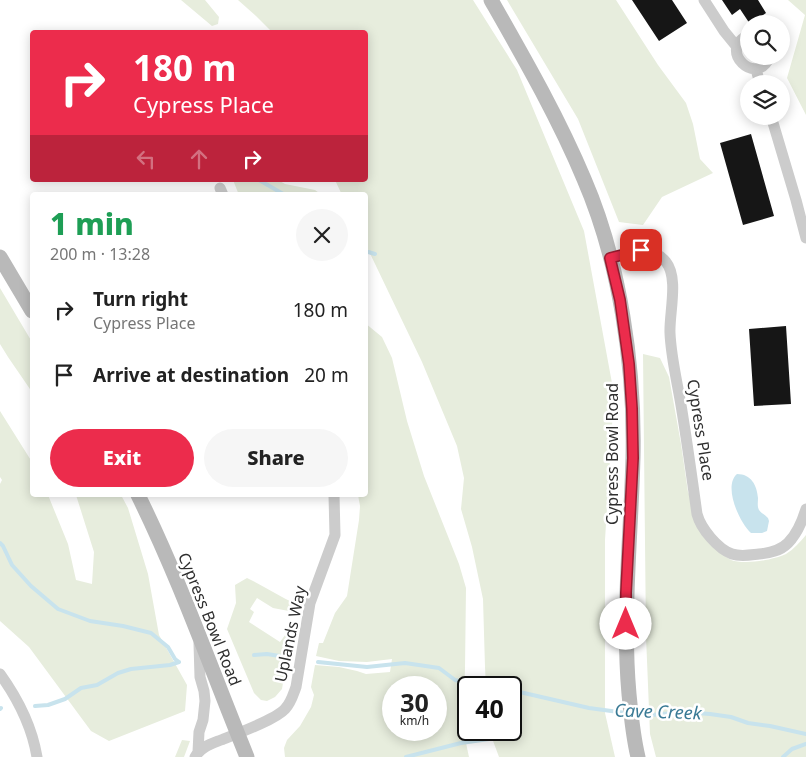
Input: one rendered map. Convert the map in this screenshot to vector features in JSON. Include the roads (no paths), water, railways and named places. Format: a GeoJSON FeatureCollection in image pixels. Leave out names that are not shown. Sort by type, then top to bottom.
{"type":"FeatureCollection","features":[{"type":"Feature","properties":{"kind":"street","name":"Cypress Bowl Road"},"geometry":{"type":"LineString","coordinates":[[490,0],[547,102],[581,172],[598,218],[620,300],[629,364],[633,458],[626,593],[627,678],[638,757]]}},
{"type":"Feature","properties":{"kind":"street"},"geometry":{"type":"LineString","coordinates":[[704,0],[737,47]]}},
{"type":"Feature","properties":{"kind":"street"},"geometry":{"type":"LineString","coordinates":[[740,42],[736,52],[740,62],[748,68],[756,69],[764,65]]}},
{"type":"Feature","properties":{"kind":"street"},"geometry":{"type":"LineString","coordinates":[[756,69],[758,75]]}},
{"type":"Feature","properties":{"kind":"street"},"geometry":{"type":"LineString","coordinates":[[774,125],[806,238]]}},
{"type":"Feature","properties":{"kind":"street","name":"Cypress Place"},"geometry":{"type":"LineString","coordinates":[[610,258],[641,250],[649,251],[660,256],[670,268],[673,285],[670,324],[671,346],[697,514],[708,535],[726,552],[733,554],[749,556],[771,552],[792,539],[806,510]]}},
{"type":"Feature","properties":{"kind":"street"},"geometry":{"type":"LineString","coordinates":[[0,257],[30,308]]}},
{"type":"Feature","properties":{"kind":"street","name":"Cypress Bowl Road"},"geometry":{"type":"LineString","coordinates":[[139,497],[176,577],[247,757]]}},
{"type":"Feature","properties":{"kind":"street","name":"Uplands Way"},"geometry":{"type":"LineString","coordinates":[[197,755],[208,746],[238,734],[282,712],[291,700],[296,687],[310,604],[335,535],[334,497]]}},
{"type":"Feature","properties":{"kind":"street"},"geometry":{"type":"LineString","coordinates":[[197,755],[205,701],[200,677],[199,636]]}},
{"type":"Feature","properties":{"kind":"street"},"geometry":{"type":"LineString","coordinates":[[0,674],[24,714],[37,757]]}},
{"type":"Feature","properties":{"kind":"water"},"geometry":{"type":"Polygon","coordinates":[[[737,474],[750,478],[755,485],[758,508],[769,521],[767,531],[751,533],[742,521],[732,495],[733,480],[737,474]]]}},
{"type":"Feature","properties":{"kind":"waterway"},"geometry":{"type":"LineString","coordinates":[[262,182],[280,192]]}},
{"type":"Feature","properties":{"kind":"waterway"},"geometry":{"type":"LineString","coordinates":[[368,252],[375,254]]}},
{"type":"Feature","properties":{"kind":"waterway"},"geometry":{"type":"LineString","coordinates":[[0,543],[12,565],[31,586],[58,609],[90,621],[151,633],[168,647],[179,662]]}},
{"type":"Feature","properties":{"kind":"waterway","name":"Cave Creek"},"geometry":{"type":"LineString","coordinates":[[254,655],[267,654],[286,657]]}},
{"type":"Feature","properties":{"kind":"waterway"},"geometry":{"type":"LineString","coordinates":[[35,706],[48,705],[65,699],[81,688],[97,685],[118,673],[131,669],[170,665],[179,662]]}},
{"type":"Feature","properties":{"kind":"waterway","name":"Cave Creek"},"geometry":{"type":"LineString","coordinates":[[318,662],[367,667],[405,663],[439,668],[457,681]]}},
{"type":"Feature","properties":{"kind":"waterway","name":"Cave Creek"},"geometry":{"type":"LineString","coordinates":[[522,693],[589,708],[626,713]]}},
{"type":"Feature","properties":{"kind":"waterway","name":"Cave Creek"},"geometry":{"type":"LineString","coordinates":[[633,713],[652,715],[683,712],[710,714],[806,734]]}},
{"type":"Feature","properties":{"kind":"waterway"},"geometry":{"type":"LineString","coordinates":[[406,757],[475,741]]}},
{"type":"Feature","properties":{"kind":"waterway"},"geometry":{"type":"LineString","coordinates":[[783,757],[792,749],[806,744]]}}]}
